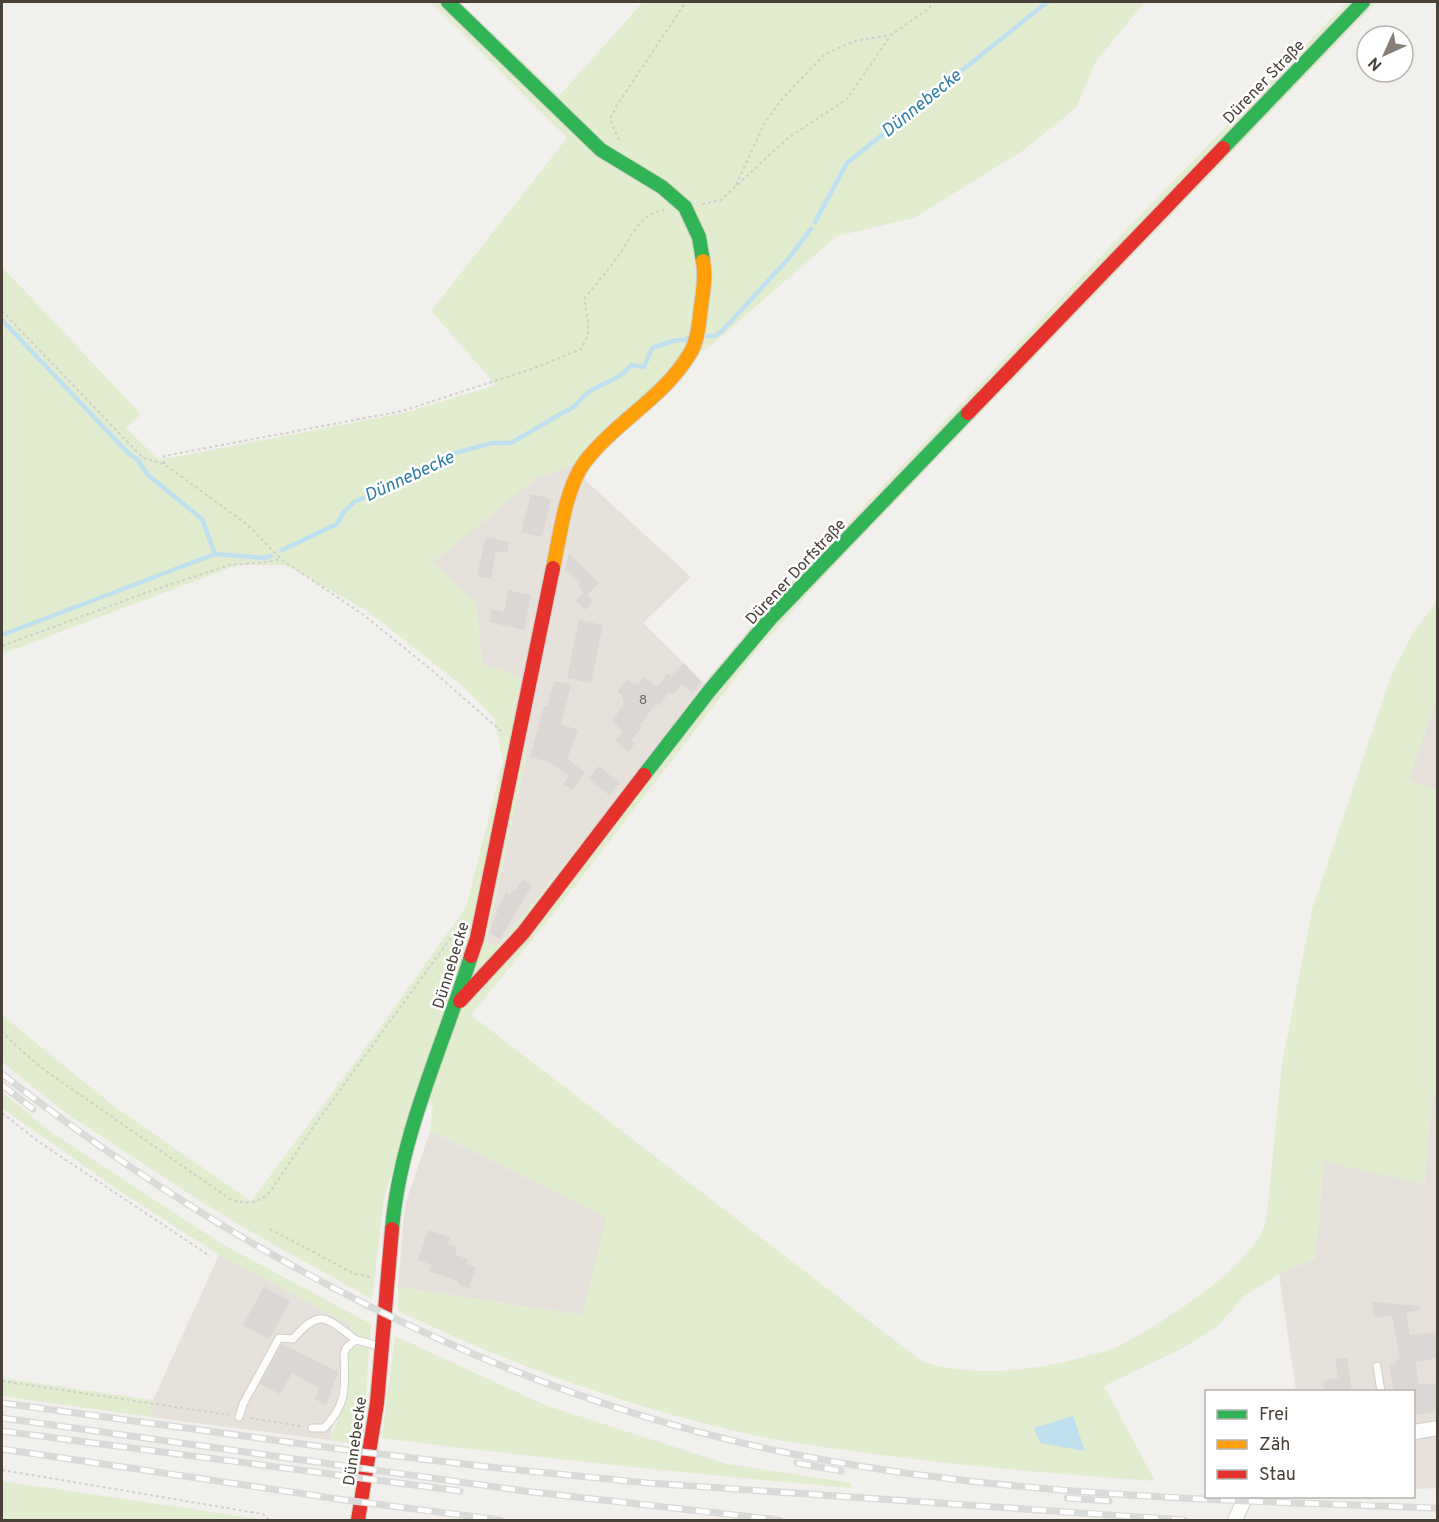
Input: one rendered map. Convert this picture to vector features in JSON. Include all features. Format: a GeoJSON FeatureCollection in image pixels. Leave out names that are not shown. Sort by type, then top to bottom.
{"type":"FeatureCollection","features":[{"type":"Feature","properties":{"kind":"street","name":"Dünnebecke"},"geometry":{"type":"LineString","coordinates":[[358,1521],[377,1403],[394,1201],[423,1096],[456,1005],[479,928],[561,530],[577,476],[583,465],[595,450],[668,381],[690,354],[699,326],[704,266],[699,237],[685,207],[662,187],[602,150],[448,2]]}},
{"type":"Feature","properties":{"kind":"street","name":"Dürener Straße"},"geometry":{"type":"LineString","coordinates":[[1186,184],[1363,2]]}},
{"type":"Feature","properties":{"kind":"street","name":"Dürener Dorfstraße"},"geometry":{"type":"LineString","coordinates":[[456,1005],[523,933],[711,690],[770,619],[1186,184]]}},
{"type":"Feature","properties":{"kind":"street"},"geometry":{"type":"LineString","coordinates":[[1415,1432],[1437,1428]]}},
{"type":"Feature","properties":{"kind":"street"},"geometry":{"type":"LineString","coordinates":[[1235,1521],[1246,1498]]}},
{"type":"Feature","properties":{"kind":"lane"},"geometry":{"type":"LineString","coordinates":[[239,1417],[279,1338],[293,1339],[306,1324],[318,1318],[328,1320],[357,1340],[382,1347]]}},
{"type":"Feature","properties":{"kind":"lane"},"geometry":{"type":"LineString","coordinates":[[312,1428],[324,1428],[333,1419],[341,1404],[345,1396],[344,1354],[346,1348],[357,1340]]}},
{"type":"Feature","properties":{"kind":"lane"},"geometry":{"type":"LineString","coordinates":[[1377,1366],[1381,1390]]}},
{"type":"Feature","properties":{"kind":"path"},"geometry":{"type":"LineString","coordinates":[[630,168],[627,154],[615,134],[610,119],[634,77],[686,2]]}},
{"type":"Feature","properties":{"kind":"path"},"geometry":{"type":"LineString","coordinates":[[164,464],[164,456],[402,411],[532,369],[581,349],[588,335],[584,300],[620,254],[628,237],[640,223],[657,211],[721,200],[788,138],[847,99],[891,35],[935,2]]}},
{"type":"Feature","properties":{"kind":"path"},"geometry":{"type":"LineString","coordinates":[[735,187],[764,124],[783,99],[825,54],[855,41],[891,35]]}},
{"type":"Feature","properties":{"kind":"path"},"geometry":{"type":"LineString","coordinates":[[2,311],[143,458],[164,464],[248,525],[281,559],[365,616],[434,672],[517,746]]}},
{"type":"Feature","properties":{"kind":"path"},"geometry":{"type":"LineString","coordinates":[[2,646],[145,593],[229,565],[281,559]]}},
{"type":"Feature","properties":{"kind":"path"},"geometry":{"type":"LineString","coordinates":[[2,1030],[12,1042],[43,1069],[231,1199],[252,1203],[264,1198],[270,1192],[316,1123],[453,935],[462,928],[479,928]]}},
{"type":"Feature","properties":{"kind":"path"},"geometry":{"type":"LineString","coordinates":[[2,1113],[39,1142],[210,1256]]}},
{"type":"Feature","properties":{"kind":"path"},"geometry":{"type":"LineString","coordinates":[[270,1229],[353,1273],[379,1279]]}},
{"type":"Feature","properties":{"kind":"path"},"geometry":{"type":"LineString","coordinates":[[2,1381],[312,1428]]}},
{"type":"Feature","properties":{"kind":"path"},"geometry":{"type":"LineString","coordinates":[[2,1470],[262,1514],[269,1521]]}},
{"type":"Feature","properties":{"kind":"shaded area"},"geometry":{"type":"Polygon","coordinates":[[[576,463],[583,478],[691,577],[643,623],[704,683],[623,792],[498,946],[486,941],[526,758],[525,735],[512,717],[521,679],[482,663],[476,603],[433,562],[535,479],[576,463]]]}},
{"type":"Feature","properties":{"kind":"shaded area"},"geometry":{"type":"Polygon","coordinates":[[[1437,697],[1437,790],[1408,781],[1437,697]]]}},
{"type":"Feature","properties":{"kind":"shaded area"},"geometry":{"type":"Polygon","coordinates":[[[1433,1093],[1437,1094],[1437,1488],[1415,1489],[1415,1390],[1296,1390],[1279,1274],[1315,1259],[1324,1161],[1424,1184],[1433,1093]]]}},
{"type":"Feature","properties":{"kind":"shaded area"},"geometry":{"type":"Polygon","coordinates":[[[430,1131],[607,1217],[582,1315],[398,1287],[405,1205],[430,1131]]]}},
{"type":"Feature","properties":{"kind":"shaded area"},"geometry":{"type":"Polygon","coordinates":[[[219,1255],[351,1325],[330,1440],[151,1417],[153,1400],[219,1255]]]}},
{"type":"Feature","properties":{"kind":"green space"},"geometry":{"type":"Polygon","coordinates":[[[431,2],[460,2],[559,96],[643,2],[1145,2],[1096,61],[1076,108],[1021,152],[914,218],[837,236],[708,348],[678,363],[576,463],[535,479],[434,562],[476,603],[482,663],[521,678],[512,717],[525,735],[526,758],[486,940],[498,946],[623,792],[704,683],[766,609],[1146,209],[1347,2],[1377,2],[844,555],[758,649],[551,917],[471,1015],[923,1362],[965,1370],[1007,1370],[1070,1361],[1113,1348],[1159,1323],[1220,1280],[1245,1256],[1266,1223],[1282,1063],[1313,906],[1392,673],[1413,633],[1437,601],[1437,697],[1408,781],[1438,790],[1438,1094],[1433,1093],[1424,1184],[1324,1162],[1315,1259],[1279,1274],[1244,1296],[1217,1327],[1181,1349],[1104,1386],[1155,1481],[922,1460],[758,1436],[666,1413],[575,1384],[484,1350],[398,1311],[398,1287],[582,1315],[606,1217],[430,1131],[433,1109],[422,1078],[384,1198],[372,1299],[202,1202],[67,1114],[2,1062],[2,1015],[115,1107],[251,1201],[362,1053],[466,907],[503,761],[494,718],[460,684],[366,610],[285,565],[237,565],[2,654],[2,267],[141,414],[126,428],[159,460],[404,413],[496,385],[431,311],[567,138],[431,2]]]}},
{"type":"Feature","properties":{"kind":"green space"},"geometry":{"type":"Polygon","coordinates":[[[2,1092],[52,1133],[224,1245],[371,1324],[370,1340],[358,1337],[350,1331],[351,1325],[219,1255],[120,1191],[2,1108],[2,1092]]]}},
{"type":"Feature","properties":{"kind":"green space"},"geometry":{"type":"Polygon","coordinates":[[[395,1336],[545,1405],[727,1464],[851,1483],[851,1488],[616,1465],[382,1438],[395,1336]]]}},
{"type":"Feature","properties":{"kind":"green space"},"geometry":{"type":"Polygon","coordinates":[[[360,1345],[369,1346],[363,1445],[330,1440],[346,1399],[349,1354],[352,1348],[360,1345]]]}},
{"type":"Feature","properties":{"kind":"green space"},"geometry":{"type":"Polygon","coordinates":[[[2,1378],[153,1400],[151,1417],[2,1396],[2,1378]]]}},
{"type":"Feature","properties":{"kind":"green space"},"geometry":{"type":"Polygon","coordinates":[[[2,1481],[260,1519],[260,1520],[2,1520],[2,1481]]]}},
{"type":"Feature","properties":{"kind":"water"},"geometry":{"type":"Polygon","coordinates":[[[1073,1416],[1085,1451],[1040,1443],[1034,1428],[1073,1416]]]}},
{"type":"Feature","properties":{"kind":"building"},"geometry":{"type":"Polygon","coordinates":[[[531,494],[551,499],[542,537],[521,532],[531,494]]]}},
{"type":"Feature","properties":{"kind":"building"},"geometry":{"type":"Polygon","coordinates":[[[486,537],[509,542],[507,553],[496,551],[491,579],[477,576],[486,537]]]}},
{"type":"Feature","properties":{"kind":"building"},"geometry":{"type":"Polygon","coordinates":[[[569,554],[599,583],[587,595],[593,601],[585,610],[576,601],[584,592],[578,586],[581,583],[565,569],[569,554]]]}},
{"type":"Feature","properties":{"kind":"building"},"geometry":{"type":"Polygon","coordinates":[[[508,590],[531,595],[524,630],[489,622],[492,609],[504,612],[508,590]]]}},
{"type":"Feature","properties":{"kind":"building"},"geometry":{"type":"Polygon","coordinates":[[[579,620],[603,625],[591,683],[567,678],[579,620]]]}},
{"type":"Feature","properties":{"kind":"building"},"geometry":{"type":"Polygon","coordinates":[[[684,663],[701,682],[692,693],[682,684],[673,695],[669,692],[659,706],[656,704],[631,740],[635,743],[628,752],[615,741],[623,731],[612,721],[624,704],[622,695],[617,692],[627,679],[635,685],[637,682],[639,684],[644,677],[657,687],[668,673],[671,676],[684,663]]]}},
{"type":"Feature","properties":{"kind":"building"},"geometry":{"type":"Polygon","coordinates":[[[554,681],[571,685],[561,724],[578,730],[567,759],[585,772],[572,790],[563,784],[569,776],[549,762],[530,757],[544,706],[547,707],[554,681]]]}},
{"type":"Feature","properties":{"kind":"building"},"geometry":{"type":"Polygon","coordinates":[[[599,766],[619,783],[609,795],[589,779],[599,766]]]}},
{"type":"Feature","properties":{"kind":"building"},"geometry":{"type":"Polygon","coordinates":[[[522,879],[532,885],[500,939],[490,933],[498,912],[496,911],[506,892],[510,895],[522,879]]]}},
{"type":"Feature","properties":{"kind":"building"},"geometry":{"type":"Polygon","coordinates":[[[428,1230],[450,1237],[448,1244],[457,1248],[455,1255],[468,1259],[467,1264],[476,1267],[469,1288],[458,1284],[458,1281],[429,1271],[432,1265],[418,1260],[428,1230]]]}},
{"type":"Feature","properties":{"kind":"building"},"geometry":{"type":"Polygon","coordinates":[[[264,1287],[290,1301],[269,1339],[243,1325],[264,1287]]]}},
{"type":"Feature","properties":{"kind":"building"},"geometry":{"type":"Polygon","coordinates":[[[1372,1302],[1420,1306],[1420,1310],[1406,1313],[1410,1335],[1437,1332],[1437,1358],[1415,1362],[1419,1385],[1437,1383],[1437,1412],[1415,1415],[1415,1390],[1394,1390],[1389,1365],[1396,1364],[1395,1360],[1400,1359],[1392,1315],[1375,1318],[1372,1302]]]}},
{"type":"Feature","properties":{"kind":"building"},"geometry":{"type":"Polygon","coordinates":[[[282,1344],[338,1372],[326,1405],[315,1399],[320,1388],[292,1373],[280,1394],[260,1384],[282,1344]]]}},
{"type":"Feature","properties":{"kind":"building"},"geometry":{"type":"Polygon","coordinates":[[[1347,1358],[1352,1390],[1325,1390],[1323,1381],[1338,1378],[1335,1359],[1347,1358]]]}},
{"type":"Feature","properties":{"kind":"waterway","name":"Dünnebecke"},"geometry":{"type":"LineString","coordinates":[[815,222],[847,163],[1047,2]]}},
{"type":"Feature","properties":{"kind":"waterway","name":"Dünnebecke"},"geometry":{"type":"LineString","coordinates":[[708,336],[715,336],[723,330],[788,259],[811,229]]}},
{"type":"Feature","properties":{"kind":"waterway"},"geometry":{"type":"LineString","coordinates":[[2,320],[127,452],[138,460],[148,475],[202,519],[215,554]]}},
{"type":"Feature","properties":{"kind":"waterway","name":"Dünnebecke"},"geometry":{"type":"LineString","coordinates":[[282,550],[337,524],[343,513],[354,502],[412,477],[444,456],[492,443],[511,443],[571,409],[586,394],[616,378],[631,365],[644,367],[652,348],[673,341],[687,340],[688,337]]}},
{"type":"Feature","properties":{"kind":"waterway","name":"Dünnebecke"},"geometry":{"type":"LineString","coordinates":[[2,635],[215,554],[264,558],[271,556]]}},
{"type":"Feature","properties":{"kind":"railway"},"geometry":{"type":"LineString","coordinates":[[2,1074],[89,1138],[179,1199],[273,1255],[369,1306],[468,1352],[569,1392],[673,1425],[778,1451],[941,1478],[1106,1493],[1438,1508]]}},
{"type":"Feature","properties":{"kind":"railway"},"geometry":{"type":"LineString","coordinates":[[2,1085],[33,1109]]}},
{"type":"Feature","properties":{"kind":"railway"},"geometry":{"type":"LineString","coordinates":[[2,1403],[354,1451],[648,1483],[1184,1520]]}},
{"type":"Feature","properties":{"kind":"railway"},"geometry":{"type":"LineString","coordinates":[[2,1418],[532,1492],[779,1520]]}},
{"type":"Feature","properties":{"kind":"railway"},"geometry":{"type":"LineString","coordinates":[[2,1431],[460,1491]]}},
{"type":"Feature","properties":{"kind":"railway"},"geometry":{"type":"LineString","coordinates":[[2,1449],[345,1500],[500,1520]]}},
{"type":"Feature","properties":{"kind":"railway"},"geometry":{"type":"LineString","coordinates":[[797,1463],[841,1471]]}},
{"type":"Feature","properties":{"kind":"railway"},"geometry":{"type":"LineString","coordinates":[[1067,1498],[1109,1501]]}},
{"type":"Feature","properties":{"kind":"traffic: fast"},"geometry":{"type":"LineString","coordinates":[[448,2],[601,150],[662,187],[685,207],[699,237],[703,261]]}},
{"type":"Feature","properties":{"kind":"traffic: fast"},"geometry":{"type":"LineString","coordinates":[[1223,148],[1363,2]]}},
{"type":"Feature","properties":{"kind":"traffic: fast"},"geometry":{"type":"LineString","coordinates":[[644,775],[710,690],[770,619],[968,413]]}},
{"type":"Feature","properties":{"kind":"traffic: fast"},"geometry":{"type":"LineString","coordinates":[[392,1229],[404,1159],[413,1125],[471,956]]}},
{"type":"Feature","properties":{"kind":"traffic: slow"},"geometry":{"type":"LineString","coordinates":[[553,568],[572,486],[584,463],[609,435],[666,384],[692,350],[698,332],[703,290],[703,261]]}},
{"type":"Feature","properties":{"kind":"traffic: jam"},"geometry":{"type":"LineString","coordinates":[[968,413],[1223,148]]}},
{"type":"Feature","properties":{"kind":"traffic: jam"},"geometry":{"type":"LineString","coordinates":[[471,956],[477,938],[553,568]]}},
{"type":"Feature","properties":{"kind":"traffic: jam"},"geometry":{"type":"LineString","coordinates":[[460,1001],[523,933],[644,775]]}},
{"type":"Feature","properties":{"kind":"traffic: jam"},"geometry":{"type":"LineString","coordinates":[[358,1520],[377,1403],[392,1229]]}}]}
